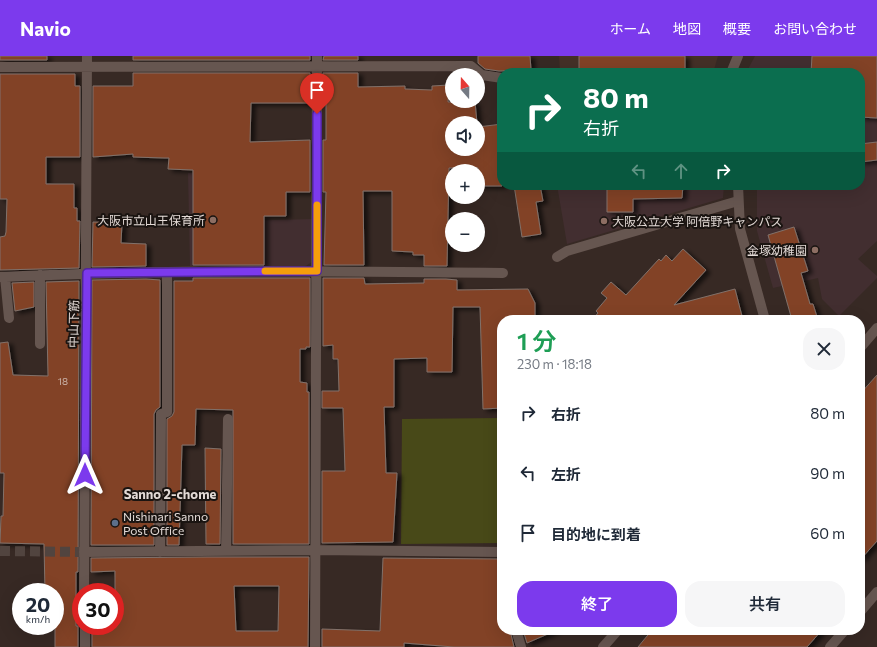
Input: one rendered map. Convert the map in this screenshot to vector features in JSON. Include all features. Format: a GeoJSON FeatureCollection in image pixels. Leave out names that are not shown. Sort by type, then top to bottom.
{"type":"FeatureCollection","features":[{"type":"Feature","properties":{"kind":"street"},"geometry":{"type":"LineString","coordinates":[[21,56],[21,67]]}},
{"type":"Feature","properties":{"kind":"street","name":"中山下筋"},"geometry":{"type":"LineString","coordinates":[[84,583],[87,273],[87,56]]}},
{"type":"Feature","properties":{"kind":"street"},"geometry":{"type":"LineString","coordinates":[[315,647],[317,56]]}},
{"type":"Feature","properties":{"kind":"street"},"geometry":{"type":"LineString","coordinates":[[440,56],[440,67]]}},
{"type":"Feature","properties":{"kind":"street"},"geometry":{"type":"LineString","coordinates":[[733,68],[738,56]]}},
{"type":"Feature","properties":{"kind":"street"},"geometry":{"type":"LineString","coordinates":[[0,67],[88,67],[237,61],[317,67],[471,66],[482,75],[497,77]]}},
{"type":"Feature","properties":{"kind":"street"},"geometry":{"type":"LineString","coordinates":[[738,190],[740,229],[764,315]]}},
{"type":"Feature","properties":{"kind":"street"},"geometry":{"type":"LineString","coordinates":[[557,257],[567,251],[738,201]]}},
{"type":"Feature","properties":{"kind":"street"},"geometry":{"type":"LineString","coordinates":[[9,318],[2,277],[87,273],[317,271],[503,273]]}},
{"type":"Feature","properties":{"kind":"street"},"geometry":{"type":"LineString","coordinates":[[160,552],[161,414],[167,412],[167,273]]}},
{"type":"Feature","properties":{"kind":"street"},"geometry":{"type":"LineString","coordinates":[[40,275],[40,344]]}},
{"type":"Feature","properties":{"kind":"street"},"geometry":{"type":"LineString","coordinates":[[865,342],[877,328]]}},
{"type":"Feature","properties":{"kind":"street"},"geometry":{"type":"LineString","coordinates":[[226,551],[228,419]]}},
{"type":"Feature","properties":{"kind":"street"},"geometry":{"type":"LineString","coordinates":[[84,552],[316,550],[497,552]]}},
{"type":"Feature","properties":{"kind":"street"},"geometry":{"type":"LineString","coordinates":[[865,606],[877,592]]}},
{"type":"Feature","properties":{"kind":"street"},"geometry":{"type":"LineString","coordinates":[[85,635],[85,647]]}},
{"type":"Feature","properties":{"kind":"street"},"geometry":{"type":"LineString","coordinates":[[517,635],[521,647]]}},
{"type":"Feature","properties":{"kind":"street"},"geometry":{"type":"LineString","coordinates":[[603,647],[614,635]]}},
{"type":"Feature","properties":{"kind":"street"},"geometry":{"type":"LineString","coordinates":[[830,647],[841,635]]}},
{"type":"Feature","properties":{"kind":"shaded area"},"geometry":{"type":"Polygon","coordinates":[[[559,56],[718,56],[714,68],[560,68],[559,56]]]}},
{"type":"Feature","properties":{"kind":"shaded area","name":"金塚幼稚園"},"geometry":{"type":"Polygon","coordinates":[[[755,56],[877,56],[877,241],[858,259],[877,276],[877,278],[840,315],[838,315],[822,299],[818,278],[773,288],[757,231],[757,190],[865,190],[865,68],[749,68],[755,56]]]}},
{"type":"Feature","properties":{"kind":"shaded area","name":"大阪市立山王保育所"},"geometry":{"type":"Polygon","coordinates":[[[236,172],[237,221],[313,219],[312,262],[304,267],[190,266],[188,173],[236,172]]]}},
{"type":"Feature","properties":{"kind":"shaded area","name":"大阪公立大学 阿倍野キャンパス"},"geometry":{"type":"Polygon","coordinates":[[[558,190],[724,190],[723,198],[567,244],[558,190]]]}},
{"type":"Feature","properties":{"kind":"shaded area"},"geometry":{"type":"Polygon","coordinates":[[[497,418],[497,543],[401,544],[402,419],[497,418]]]}},
{"type":"Feature","properties":{"kind":"building"},"geometry":{"type":"Polygon","coordinates":[[[0,56],[47,56],[47,60],[0,60],[0,56]]]}},
{"type":"Feature","properties":{"kind":"building"},"geometry":{"type":"Polygon","coordinates":[[[133,56],[310,56],[310,60],[133,60],[133,56]]]}},
{"type":"Feature","properties":{"kind":"building"},"geometry":{"type":"Polygon","coordinates":[[[324,56],[358,56],[358,60],[323,60],[324,56]]]}},
{"type":"Feature","properties":{"kind":"building"},"geometry":{"type":"Polygon","coordinates":[[[478,56],[530,56],[531,68],[497,68],[497,71],[484,68],[478,63],[478,56]]]}},
{"type":"Feature","properties":{"kind":"building"},"geometry":{"type":"Polygon","coordinates":[[[579,56],[685,56],[685,68],[579,68],[579,56]]]}},
{"type":"Feature","properties":{"kind":"building"},"geometry":{"type":"Polygon","coordinates":[[[812,56],[877,56],[877,118],[865,117],[865,68],[811,68],[812,56]]]}},
{"type":"Feature","properties":{"kind":"building"},"geometry":{"type":"Polygon","coordinates":[[[133,73],[310,73],[310,103],[251,103],[250,142],[310,140],[310,192],[286,192],[286,216],[264,216],[264,265],[193,265],[193,170],[168,169],[169,158],[133,157],[133,154],[93,157],[93,86],[133,86],[133,73]]]}},
{"type":"Feature","properties":{"kind":"building"},"geometry":{"type":"Polygon","coordinates":[[[323,73],[358,73],[358,87],[405,86],[405,89],[432,90],[432,86],[445,85],[445,108],[476,108],[476,116],[445,116],[445,156],[485,156],[485,126],[497,125],[497,186],[485,186],[485,164],[445,164],[445,204],[448,204],[448,212],[445,212],[445,252],[447,252],[447,266],[424,266],[424,255],[413,255],[413,252],[392,251],[392,191],[363,191],[364,265],[324,265],[326,192],[323,192],[323,140],[326,140],[326,103],[323,103],[323,73]]]}},
{"type":"Feature","properties":{"kind":"building"},"geometry":{"type":"Polygon","coordinates":[[[0,74],[75,74],[75,86],[80,86],[80,157],[46,157],[46,184],[74,184],[74,208],[77,208],[77,221],[80,221],[79,268],[0,270],[0,237],[5,236],[6,232],[7,199],[0,199],[0,74]]]}},
{"type":"Feature","properties":{"kind":"building"},"geometry":{"type":"Polygon","coordinates":[[[877,142],[877,160],[865,161],[865,143],[877,142]]]}},
{"type":"Feature","properties":{"kind":"building"},"geometry":{"type":"Polygon","coordinates":[[[515,190],[541,190],[543,201],[536,202],[541,234],[522,237],[515,190]]]}},
{"type":"Feature","properties":{"kind":"building"},"geometry":{"type":"Polygon","coordinates":[[[607,190],[683,190],[682,198],[633,199],[633,212],[607,212],[607,190]]]}},
{"type":"Feature","properties":{"kind":"building"},"geometry":{"type":"Polygon","coordinates":[[[93,222],[122,223],[121,243],[146,244],[146,266],[92,267],[93,222]]]}},
{"type":"Feature","properties":{"kind":"building"},"geometry":{"type":"Polygon","coordinates":[[[794,227],[808,271],[801,273],[810,304],[813,304],[816,315],[791,315],[768,235],[794,227]]]}},
{"type":"Feature","properties":{"kind":"building"},"geometry":{"type":"Polygon","coordinates":[[[683,249],[706,270],[674,305],[735,289],[742,315],[596,315],[598,313],[596,311],[607,298],[601,293],[611,282],[626,295],[659,259],[661,261],[666,255],[672,261],[683,249]]]}},
{"type":"Feature","properties":{"kind":"building"},"geometry":{"type":"Polygon","coordinates":[[[193,278],[310,278],[310,347],[300,349],[300,382],[307,383],[307,392],[309,392],[309,544],[233,544],[233,410],[196,409],[195,445],[182,445],[179,545],[167,545],[167,419],[172,416],[174,412],[174,281],[193,281],[193,278]]]}},
{"type":"Feature","properties":{"kind":"building"},"geometry":{"type":"Polygon","coordinates":[[[323,278],[364,278],[365,284],[424,283],[424,279],[457,280],[457,290],[528,289],[535,303],[535,315],[497,315],[497,408],[483,409],[480,307],[453,307],[452,372],[427,372],[427,358],[394,359],[394,407],[384,407],[386,473],[397,473],[393,542],[322,543],[322,471],[345,471],[343,408],[322,408],[322,391],[339,391],[338,359],[333,359],[333,345],[323,346],[323,278]]]}},
{"type":"Feature","properties":{"kind":"building"},"geometry":{"type":"Polygon","coordinates":[[[92,280],[160,280],[160,407],[154,414],[154,545],[91,545],[92,280]]]}},
{"type":"Feature","properties":{"kind":"building"},"geometry":{"type":"Polygon","coordinates":[[[79,281],[78,572],[76,572],[76,583],[72,583],[72,635],[78,635],[78,647],[55,647],[55,635],[64,635],[64,583],[45,583],[44,544],[0,543],[1,516],[3,516],[4,473],[0,473],[0,343],[8,342],[13,375],[48,376],[46,282],[79,281]]]}},
{"type":"Feature","properties":{"kind":"building"},"geometry":{"type":"Polygon","coordinates":[[[34,282],[34,307],[15,311],[12,283],[34,282]]]}},
{"type":"Feature","properties":{"kind":"building"},"geometry":{"type":"Polygon","coordinates":[[[877,375],[877,541],[865,554],[865,388],[877,375]]]}},
{"type":"Feature","properties":{"kind":"building"},"geometry":{"type":"Polygon","coordinates":[[[205,448],[221,449],[220,544],[206,544],[205,448]]]}},
{"type":"Feature","properties":{"kind":"building"},"geometry":{"type":"Polygon","coordinates":[[[309,557],[308,647],[92,647],[92,635],[124,635],[124,583],[115,583],[115,571],[91,572],[91,558],[309,557]],[[234,586],[236,631],[278,631],[279,586],[234,586]]]}},
{"type":"Feature","properties":{"kind":"building"},"geometry":{"type":"Polygon","coordinates":[[[383,558],[497,559],[497,635],[511,635],[514,647],[454,647],[404,643],[404,647],[322,647],[322,629],[380,631],[383,558]]]}},
{"type":"Feature","properties":{"kind":"building"},"geometry":{"type":"Polygon","coordinates":[[[525,635],[545,635],[527,643],[525,635]]]}},
{"type":"Feature","properties":{"kind":"building"},"geometry":{"type":"Polygon","coordinates":[[[648,635],[818,635],[807,647],[638,647],[648,635]]]}},
{"type":"Feature","properties":{"kind":"tunnel"},"geometry":{"type":"LineString","coordinates":[[0,551],[84,552]]}},
{"type":"Feature","properties":{"kind":"slow traffic"},"geometry":{"type":"LineString","coordinates":[[265,271],[317,271],[317,205]]}},
{"type":"Feature","properties":{"kind":"place","name":"大阪市立山王保育所"},"geometry":{"type":"Point","coordinates":[213,220]}},
{"type":"Feature","properties":{"kind":"place","name":"大阪公立大学 阿倍野キャンパス"},"geometry":{"type":"Point","coordinates":[604,221]}},
{"type":"Feature","properties":{"kind":"place","name":"金塚幼稚園"},"geometry":{"type":"Point","coordinates":[815,250]}},
{"type":"Feature","properties":{"kind":"place","name":"Nishinari Sanno Post Office"},"geometry":{"type":"Point","coordinates":[115,523]}},
{"type":"Feature","properties":{"kind":"district","name":"Sanno 2-chome"},"geometry":{"type":"Point","coordinates":[170,494]}},
{"type":"Feature","properties":{"kind":"route"},"geometry":{"type":"LineString","coordinates":[[85,475],[87,273],[317,271],[317,114]]}}]}
